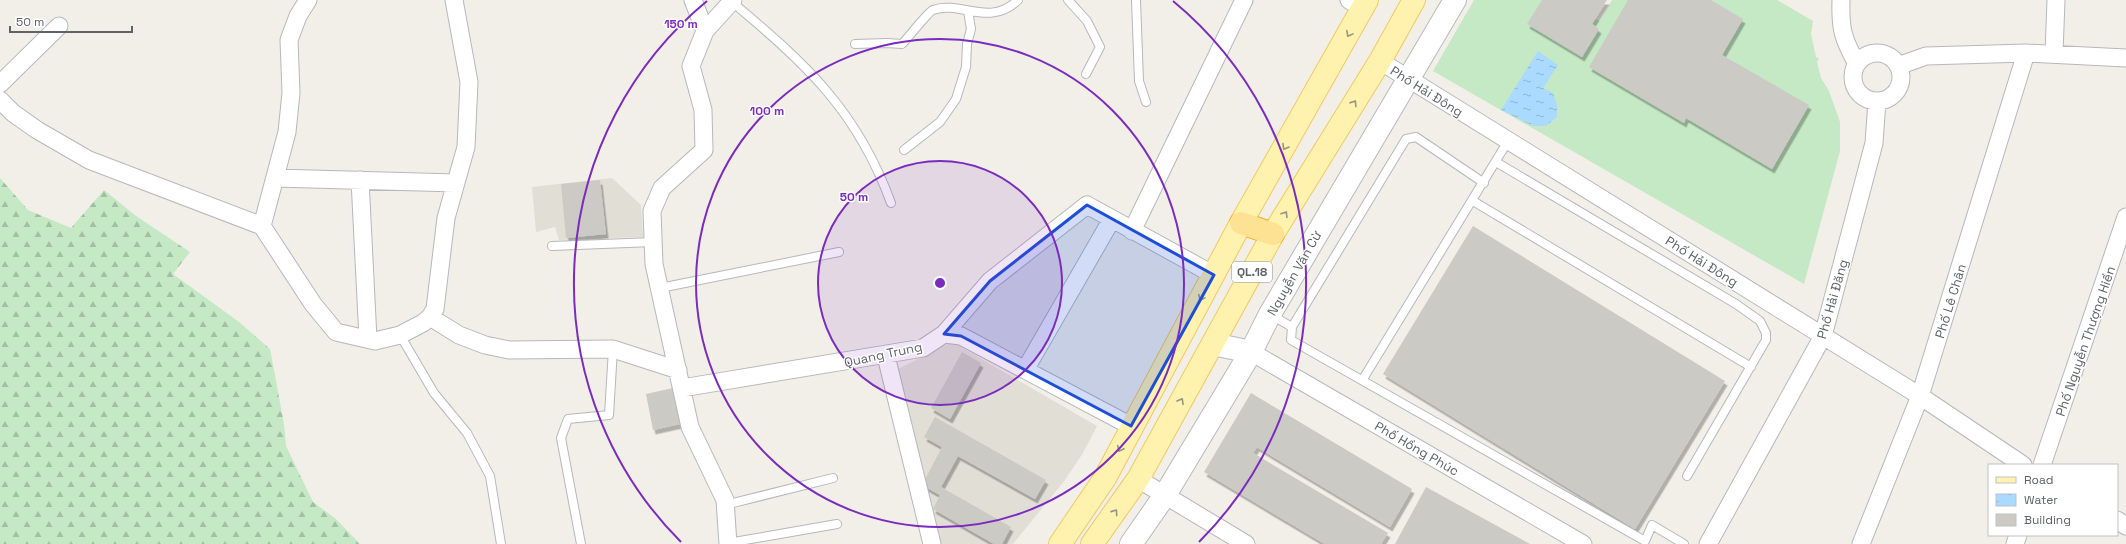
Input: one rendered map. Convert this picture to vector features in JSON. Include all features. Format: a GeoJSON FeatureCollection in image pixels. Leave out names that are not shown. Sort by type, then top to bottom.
{"type":"FeatureCollection","features":[{"type":"Feature","properties":{"kind":"highway"},"geometry":{"type":"LineString","coordinates":[[1241,223],[1273,234]]}},
{"type":"Feature","properties":{"kind":"main road","name":"QL.18"},"geometry":{"type":"LineString","coordinates":[[1092,544],[1138,480],[1273,234],[1380,61],[1414,0]]}},
{"type":"Feature","properties":{"kind":"main road","name":"QL.18"},"geometry":{"type":"LineString","coordinates":[[1060,544],[1105,478],[1131,426],[1360,3]]}},
{"type":"Feature","properties":{"kind":"street"},"geometry":{"type":"LineString","coordinates":[[262,226],[287,132],[290,114],[289,40],[298,16],[308,0]]}},
{"type":"Feature","properties":{"kind":"street"},"geometry":{"type":"LineString","coordinates":[[0,100],[13,113],[37,130],[89,160],[262,226],[313,304],[336,332],[375,341],[400,335],[417,327],[430,317],[435,308],[446,218],[466,147],[469,82],[454,0]]}},
{"type":"Feature","properties":{"kind":"street"},"geometry":{"type":"LineString","coordinates":[[693,0],[705,31]]}},
{"type":"Feature","properties":{"kind":"street"},"geometry":{"type":"LineString","coordinates":[[1132,231],[1244,0]]}},
{"type":"Feature","properties":{"kind":"street","name":"Nguyễn Văn Cừ"},"geometry":{"type":"LineString","coordinates":[[1131,544],[1165,495],[1251,352],[1270,314],[1455,0]]}},
{"type":"Feature","properties":{"kind":"street"},"geometry":{"type":"LineString","coordinates":[[1842,0],[1841,20],[1845,42],[1857,64]]}},
{"type":"Feature","properties":{"kind":"street"},"geometry":{"type":"LineString","coordinates":[[2054,54],[2056,0]]}},
{"type":"Feature","properties":{"kind":"street"},"geometry":{"type":"LineString","coordinates":[[728,543],[725,500],[690,426],[654,264],[652,211],[662,188],[704,150],[703,110],[691,66],[705,31],[732,1]]}},
{"type":"Feature","properties":{"kind":"street"},"geometry":{"type":"LineString","coordinates":[[0,84],[59,26]]}},
{"type":"Feature","properties":{"kind":"street"},"geometry":{"type":"LineString","coordinates":[[1878,53],[1893,59],[1898,66],[1901,74],[1897,90],[1885,100],[1870,100],[1858,91],[1853,77],[1857,64],[1870,54],[1878,53]]}},
{"type":"Feature","properties":{"kind":"street"},"geometry":{"type":"LineString","coordinates":[[1898,66],[1926,56],[2026,53],[2126,58]]}},
{"type":"Feature","properties":{"kind":"street","name":"Phố Lê Chân"},"geometry":{"type":"LineString","coordinates":[[1861,544],[1920,396],[2026,53]]}},
{"type":"Feature","properties":{"kind":"street","name":"Phố Hải Đông"},"geometry":{"type":"LineString","coordinates":[[1380,61],[1920,396],[2022,464]]}},
{"type":"Feature","properties":{"kind":"street","name":"Phố Hải Đăng"},"geometry":{"type":"LineString","coordinates":[[1708,544],[1823,336],[1874,143],[1877,101]]}},
{"type":"Feature","properties":{"kind":"street"},"geometry":{"type":"LineString","coordinates":[[275,178],[456,183]]}},
{"type":"Feature","properties":{"kind":"street"},"geometry":{"type":"LineString","coordinates":[[360,180],[368,339]]}},
{"type":"Feature","properties":{"kind":"street","name":"Quang Trung"},"geometry":{"type":"LineString","coordinates":[[682,388],[886,356],[923,348],[944,334],[990,281],[1087,205],[1112,220]]}},
{"type":"Feature","properties":{"kind":"street","name":"Phố Nguyễn Thượng Hiền"},"geometry":{"type":"LineString","coordinates":[[2042,464],[2126,217]]}},
{"type":"Feature","properties":{"kind":"street"},"geometry":{"type":"LineString","coordinates":[[1025,370],[1112,220],[1214,275]]}},
{"type":"Feature","properties":{"kind":"street"},"geometry":{"type":"LineString","coordinates":[[430,317],[459,336],[485,345],[509,350],[613,349],[678,370]]}},
{"type":"Feature","properties":{"kind":"street"},"geometry":{"type":"LineString","coordinates":[[944,334],[961,336],[1131,426]]}},
{"type":"Feature","properties":{"kind":"street"},"geometry":{"type":"LineString","coordinates":[[1213,344],[1251,352]]}},
{"type":"Feature","properties":{"kind":"street","name":"Phố Hồng Phúc"},"geometry":{"type":"LineString","coordinates":[[1251,352],[1583,544]]}},
{"type":"Feature","properties":{"kind":"street"},"geometry":{"type":"LineString","coordinates":[[886,356],[932,544]]}},
{"type":"Feature","properties":{"kind":"street"},"geometry":{"type":"LineString","coordinates":[[1138,480],[1246,544]]}},
{"type":"Feature","properties":{"kind":"lane"},"geometry":{"type":"LineString","coordinates":[[855,44],[902,44],[931,11],[951,6],[968,11],[992,13],[1013,5],[1018,0]]}},
{"type":"Feature","properties":{"kind":"lane"},"geometry":{"type":"LineString","coordinates":[[1068,0],[1087,21],[1100,47],[1086,74]]}},
{"type":"Feature","properties":{"kind":"lane"},"geometry":{"type":"LineString","coordinates":[[1136,0],[1139,81],[1146,102]]}},
{"type":"Feature","properties":{"kind":"lane"},"geometry":{"type":"LineString","coordinates":[[732,1],[784,46],[829,92],[858,132],[873,159],[891,203]]}},
{"type":"Feature","properties":{"kind":"lane"},"geometry":{"type":"LineString","coordinates":[[904,150],[940,122],[956,99],[966,68],[967,44],[970,29],[968,11]]}},
{"type":"Feature","properties":{"kind":"lane"},"geometry":{"type":"LineString","coordinates":[[1484,183],[1416,137],[1406,139],[1292,327],[1291,340],[1363,379],[1644,541],[1652,525],[1684,544]]}},
{"type":"Feature","properties":{"kind":"lane"},"geometry":{"type":"LineString","coordinates":[[1363,379],[1484,183],[1508,141]]}},
{"type":"Feature","properties":{"kind":"lane"},"geometry":{"type":"LineString","coordinates":[[1496,162],[1736,304],[1760,321],[1766,334],[1766,340],[1687,476]]}},
{"type":"Feature","properties":{"kind":"lane"},"geometry":{"type":"LineString","coordinates":[[1473,201],[1751,367]]}},
{"type":"Feature","properties":{"kind":"lane"},"geometry":{"type":"LineString","coordinates":[[552,246],[653,242]]}},
{"type":"Feature","properties":{"kind":"lane"},"geometry":{"type":"LineString","coordinates":[[660,288],[839,252]]}},
{"type":"Feature","properties":{"kind":"lane"},"geometry":{"type":"LineString","coordinates":[[1270,314],[1292,327]]}},
{"type":"Feature","properties":{"kind":"lane"},"geometry":{"type":"LineString","coordinates":[[400,335],[434,393],[467,433],[490,476],[501,544]]}},
{"type":"Feature","properties":{"kind":"lane"},"geometry":{"type":"LineString","coordinates":[[581,544],[561,438],[568,419],[609,415],[613,349]]}},
{"type":"Feature","properties":{"kind":"lane"},"geometry":{"type":"LineString","coordinates":[[725,505],[833,478]]}},
{"type":"Feature","properties":{"kind":"lane"},"geometry":{"type":"LineString","coordinates":[[728,543],[837,524]]}},
{"type":"Feature","properties":{"kind":"highlighted area"},"geometry":{"type":"Polygon","coordinates":[[[1087,205],[1214,275],[1131,426],[961,336],[944,334],[990,281],[1087,205]]]}},
{"type":"Feature","properties":{"kind":"shaded area"},"geometry":{"type":"Polygon","coordinates":[[[612,178],[641,205],[643,237],[559,240],[555,227],[536,232],[532,187],[612,178]]]}},
{"type":"Feature","properties":{"kind":"shaded area"},"geometry":{"type":"Polygon","coordinates":[[[952,342],[1097,426],[1083,453],[1065,480],[1013,544],[938,544],[890,373],[952,342]]]}},
{"type":"Feature","properties":{"kind":"green space"},"geometry":{"type":"Polygon","coordinates":[[[1474,0],[1557,0],[1600,21],[1612,0],[1777,0],[1813,21],[1811,34],[1816,57],[1819,59],[1817,62],[1821,78],[1829,91],[1840,122],[1840,151],[1804,284],[1433,71],[1474,0]]]}},
{"type":"Feature","properties":{"kind":"green space"},"geometry":{"type":"Polygon","coordinates":[[[0,178],[28,210],[71,228],[104,190],[136,216],[190,252],[173,274],[239,322],[270,349],[284,424],[286,446],[313,502],[336,519],[360,544],[0,544],[0,178]]]}},
{"type":"Feature","properties":{"kind":"water"},"geometry":{"type":"Polygon","coordinates":[[[1538,51],[1558,65],[1543,88],[1553,93],[1557,105],[1557,117],[1546,126],[1533,126],[1501,110],[1538,51]]]}},
{"type":"Feature","properties":{"kind":"building"},"geometry":{"type":"Polygon","coordinates":[[[1542,0],[1607,0],[1592,24],[1599,29],[1582,57],[1527,24],[1542,0]]]}},
{"type":"Feature","properties":{"kind":"building"},"geometry":{"type":"Polygon","coordinates":[[[1628,0],[1711,0],[1743,19],[1722,55],[1809,105],[1772,169],[1686,118],[1684,123],[1589,67],[1628,0]]]}},
{"type":"Feature","properties":{"kind":"building"},"geometry":{"type":"Polygon","coordinates":[[[600,180],[606,234],[566,238],[561,184],[600,180]]]}},
{"type":"Feature","properties":{"kind":"building"},"geometry":{"type":"Polygon","coordinates":[[[1473,226],[1725,381],[1635,529],[1383,374],[1473,226]]]}},
{"type":"Feature","properties":{"kind":"building"},"geometry":{"type":"Polygon","coordinates":[[[962,352],[981,363],[950,419],[931,408],[962,352]]]}},
{"type":"Feature","properties":{"kind":"building"},"geometry":{"type":"Polygon","coordinates":[[[673,388],[680,424],[653,430],[646,394],[673,388]]]}},
{"type":"Feature","properties":{"kind":"building"},"geometry":{"type":"Polygon","coordinates":[[[1251,393],[1412,489],[1390,527],[1257,447],[1253,453],[1388,533],[1381,544],[1325,544],[1204,472],[1251,393]]]}},
{"type":"Feature","properties":{"kind":"building"},"geometry":{"type":"Polygon","coordinates":[[[935,417],[1046,480],[1035,499],[958,456],[941,487],[1011,527],[1002,544],[994,544],[933,509],[940,495],[922,485],[942,447],[924,437],[935,417]]]}},
{"type":"Feature","properties":{"kind":"building"},"geometry":{"type":"Polygon","coordinates":[[[1426,487],[1530,544],[1395,544],[1426,487]]]}}]}
